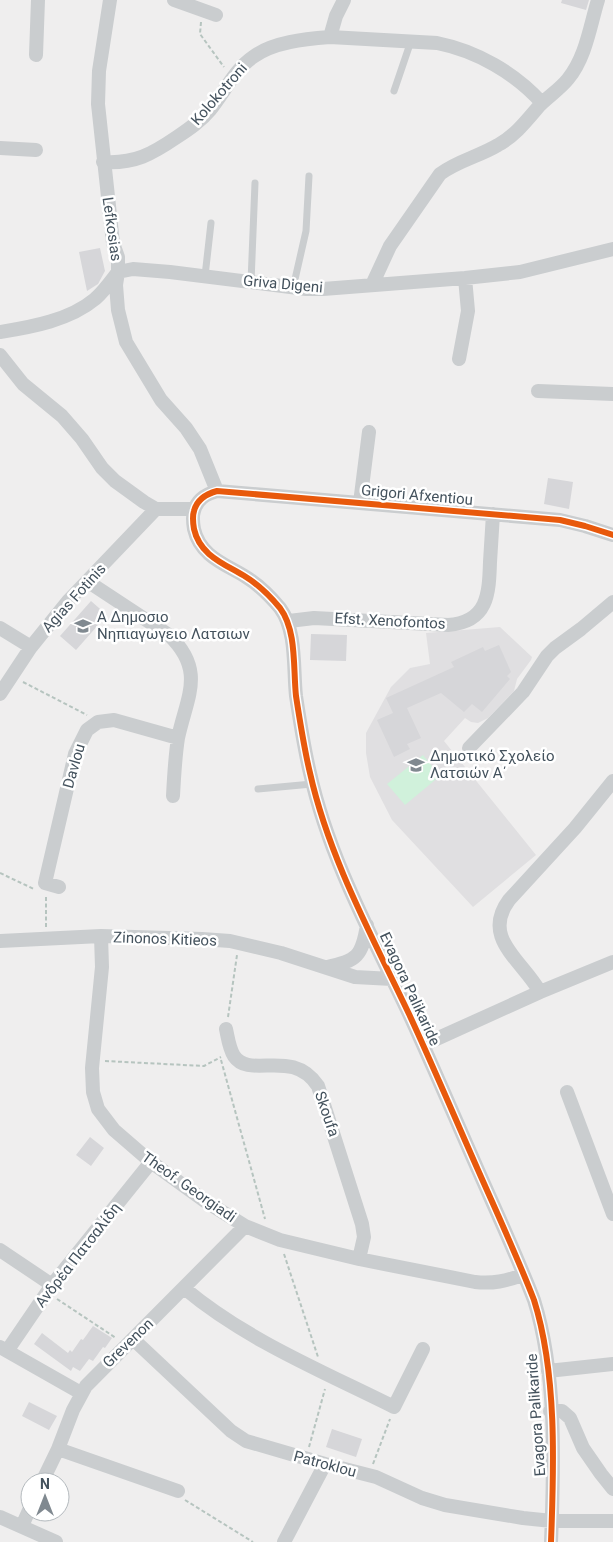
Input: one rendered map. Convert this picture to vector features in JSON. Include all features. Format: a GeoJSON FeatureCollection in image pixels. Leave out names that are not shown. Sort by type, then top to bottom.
{"type":"FeatureCollection","features":[{"type":"Feature","properties":{"kind":"street"},"geometry":{"type":"LineString","coordinates":[[36,55],[38,0]]}},
{"type":"Feature","properties":{"kind":"street","name":"Lefkosias"},"geometry":{"type":"LineString","coordinates":[[110,0],[98,87],[100,131],[113,243],[118,257],[116,284],[118,310],[126,342],[161,400],[186,428],[200,449],[217,492]]}},
{"type":"Feature","properties":{"kind":"street"},"geometry":{"type":"LineString","coordinates":[[174,0],[216,15]]}},
{"type":"Feature","properties":{"kind":"street"},"geometry":{"type":"LineString","coordinates":[[330,37],[336,16],[344,0]]}},
{"type":"Feature","properties":{"kind":"street"},"geometry":{"type":"LineString","coordinates":[[372,285],[390,246],[440,174],[508,139],[567,80],[582,54],[598,0]]}},
{"type":"Feature","properties":{"kind":"street","name":"Kolokotroni"},"geometry":{"type":"LineString","coordinates":[[104,162],[126,162],[153,153],[201,119],[246,63],[264,50],[295,42],[330,37],[410,41],[452,46],[480,56],[499,67],[525,86],[542,103]]}},
{"type":"Feature","properties":{"kind":"street"},"geometry":{"type":"LineString","coordinates":[[0,148],[36,150]]}},
{"type":"Feature","properties":{"kind":"street","name":"Griva Digeni"},"geometry":{"type":"LineString","coordinates":[[118,272],[133,269],[315,290],[520,272],[613,249]]}},
{"type":"Feature","properties":{"kind":"street"},"geometry":{"type":"LineString","coordinates":[[0,332],[47,322],[74,312],[97,298],[118,272]]}},
{"type":"Feature","properties":{"kind":"street"},"geometry":{"type":"LineString","coordinates":[[459,359],[468,311],[465,278]]}},
{"type":"Feature","properties":{"kind":"street"},"geometry":{"type":"LineString","coordinates":[[0,355],[15,375],[62,416],[102,468],[130,492],[156,508],[194,509],[201,498],[217,492]]}},
{"type":"Feature","properties":{"kind":"street"},"geometry":{"type":"LineString","coordinates":[[538,391],[613,394]]}},
{"type":"Feature","properties":{"kind":"street"},"geometry":{"type":"LineString","coordinates":[[360,503],[369,432]]}},
{"type":"Feature","properties":{"kind":"street","name":"Grigori Afxentiou"},"geometry":{"type":"LineString","coordinates":[[217,492],[560,520],[613,535]]}},
{"type":"Feature","properties":{"kind":"street","name":"Agias Fotinis"},"geometry":{"type":"LineString","coordinates":[[0,694],[31,647],[69,600],[156,508]]}},
{"type":"Feature","properties":{"kind":"street","name":"Evagora Palikaride"},"geometry":{"type":"LineString","coordinates":[[194,509],[195,532],[203,548],[216,560],[245,576],[260,588],[280,608],[288,622],[291,634],[300,723],[312,784],[333,846],[348,884],[424,1045],[538,1312],[548,1371],[551,1542]]}},
{"type":"Feature","properties":{"kind":"street","name":"Efst. Xenofontos"},"geometry":{"type":"LineString","coordinates":[[288,622],[314,618],[448,625],[468,621],[482,609],[486,602],[490,580],[492,514]]}},
{"type":"Feature","properties":{"kind":"street"},"geometry":{"type":"LineString","coordinates":[[87,581],[169,635],[183,652],[191,670],[191,689],[178,738],[173,796]]}},
{"type":"Feature","properties":{"kind":"street"},"geometry":{"type":"LineString","coordinates":[[469,748],[523,692],[547,656],[613,602]]}},
{"type":"Feature","properties":{"kind":"street"},"geometry":{"type":"LineString","coordinates":[[0,628],[31,647]]}},
{"type":"Feature","properties":{"kind":"street"},"geometry":{"type":"LineString","coordinates":[[101,721],[120,721],[178,738]]}},
{"type":"Feature","properties":{"kind":"street","name":"Davlou"},"geometry":{"type":"LineString","coordinates":[[45,883],[77,748],[87,730],[92,725],[101,721]]}},
{"type":"Feature","properties":{"kind":"street"},"geometry":{"type":"LineString","coordinates":[[540,992],[529,974],[505,946],[501,938],[499,924],[501,911],[508,900],[576,828],[613,781]]}},
{"type":"Feature","properties":{"kind":"street"},"geometry":{"type":"LineString","coordinates":[[45,883],[59,887]]}},
{"type":"Feature","properties":{"kind":"street"},"geometry":{"type":"LineString","coordinates":[[326,968],[346,963],[356,957],[365,940],[367,925]]}},
{"type":"Feature","properties":{"kind":"street","name":"Zinonos Kitieos"},"geometry":{"type":"LineString","coordinates":[[0,941],[101,936],[202,939],[239,943],[281,953],[354,978],[392,979]]}},
{"type":"Feature","properties":{"kind":"street","name":"Theof. Georgiadi"},"geometry":{"type":"LineString","coordinates":[[101,936],[102,967],[93,1060],[93,1092],[98,1109],[107,1123],[151,1162],[205,1201],[245,1226],[275,1238],[359,1259],[486,1284],[504,1282],[523,1275]]}},
{"type":"Feature","properties":{"kind":"street"},"geometry":{"type":"LineString","coordinates":[[424,1045],[540,992],[613,962]]}},
{"type":"Feature","properties":{"kind":"street"},"geometry":{"type":"LineString","coordinates":[[226,1029],[226,1055]]}},
{"type":"Feature","properties":{"kind":"street","name":"Skoufa"},"geometry":{"type":"LineString","coordinates":[[226,1055],[250,1066],[285,1065],[300,1070],[307,1074],[318,1086],[362,1224],[364,1238],[359,1259]]}},
{"type":"Feature","properties":{"kind":"street"},"geometry":{"type":"LineString","coordinates":[[567,1092],[613,1214]]}},
{"type":"Feature","properties":{"kind":"street","name":"Ανδρέα Πατσαλίδη"},"geometry":{"type":"LineString","coordinates":[[4,1349],[49,1289],[151,1162]]}},
{"type":"Feature","properties":{"kind":"street","name":"Grevenon"},"geometry":{"type":"LineString","coordinates":[[47,1472],[81,1393],[92,1379],[245,1226]]}},
{"type":"Feature","properties":{"kind":"street"},"geometry":{"type":"LineString","coordinates":[[0,1250],[49,1289]]}},
{"type":"Feature","properties":{"kind":"street"},"geometry":{"type":"LineString","coordinates":[[184,1288],[202,1304],[259,1340],[394,1406],[423,1349]]}},
{"type":"Feature","properties":{"kind":"street","name":"Patroklou"},"geometry":{"type":"LineString","coordinates":[[130,1342],[237,1437],[256,1445],[386,1480],[422,1498],[445,1505],[552,1521],[613,1521]]}},
{"type":"Feature","properties":{"kind":"street"},"geometry":{"type":"LineString","coordinates":[[4,1349],[81,1393]]}},
{"type":"Feature","properties":{"kind":"street"},"geometry":{"type":"LineString","coordinates":[[548,1371],[613,1364]]}},
{"type":"Feature","properties":{"kind":"street"},"geometry":{"type":"LineString","coordinates":[[550,1411],[562,1411],[570,1418],[583,1448],[613,1489]]}},
{"type":"Feature","properties":{"kind":"street"},"geometry":{"type":"LineString","coordinates":[[58,1449],[178,1491]]}},
{"type":"Feature","properties":{"kind":"street"},"geometry":{"type":"LineString","coordinates":[[284,1542],[325,1464]]}},
{"type":"Feature","properties":{"kind":"street"},"geometry":{"type":"LineString","coordinates":[[0,1517],[56,1542]]}},
{"type":"Feature","properties":{"kind":"street"},"geometry":{"type":"LineString","coordinates":[[22,1526],[24,1522]]}},
{"type":"Feature","properties":{"kind":"lane"},"geometry":{"type":"LineString","coordinates":[[394,91],[410,41]]}},
{"type":"Feature","properties":{"kind":"lane"},"geometry":{"type":"LineString","coordinates":[[293,288],[306,231],[309,176]]}},
{"type":"Feature","properties":{"kind":"lane"},"geometry":{"type":"LineString","coordinates":[[251,282],[255,183]]}},
{"type":"Feature","properties":{"kind":"lane"},"geometry":{"type":"LineString","coordinates":[[205,276],[211,223]]}},
{"type":"Feature","properties":{"kind":"lane"},"geometry":{"type":"LineString","coordinates":[[258,789],[312,784]]}},
{"type":"Feature","properties":{"kind":"path"},"geometry":{"type":"LineString","coordinates":[[202,10],[200,34],[232,80]]}},
{"type":"Feature","properties":{"kind":"path"},"geometry":{"type":"LineString","coordinates":[[12,676],[101,721]]}},
{"type":"Feature","properties":{"kind":"path"},"geometry":{"type":"LineString","coordinates":[[0,872],[33,889],[45,883],[46,939]]}},
{"type":"Feature","properties":{"kind":"path"},"geometry":{"type":"LineString","coordinates":[[226,1029],[239,943]]}},
{"type":"Feature","properties":{"kind":"path"},"geometry":{"type":"LineString","coordinates":[[93,1060],[204,1066],[226,1055],[275,1238],[326,1373],[305,1459]]}},
{"type":"Feature","properties":{"kind":"path"},"geometry":{"type":"LineString","coordinates":[[49,1289],[130,1342]]}},
{"type":"Feature","properties":{"kind":"path"},"geometry":{"type":"LineString","coordinates":[[369,1476],[394,1406]]}},
{"type":"Feature","properties":{"kind":"path"},"geometry":{"type":"LineString","coordinates":[[178,1491],[186,1502],[253,1542]]}},
{"type":"Feature","properties":{"kind":"shaded area","name":"Δημοτικό Σχολείο Λατσιών Α΄"},"geometry":{"type":"Polygon","coordinates":[[[500,627],[532,657],[531,660],[517,679],[514,691],[488,718],[478,723],[471,722],[465,718],[444,741],[536,855],[473,907],[392,820],[370,777],[366,753],[366,733],[391,687],[410,668],[430,664],[426,633],[500,627]]]}},
{"type":"Feature","properties":{"kind":"green space"},"geometry":{"type":"Polygon","coordinates":[[[423,755],[440,776],[405,805],[387,784],[423,755]]]}},
{"type":"Feature","properties":{"kind":"building"},"geometry":{"type":"Polygon","coordinates":[[[562,0],[589,0],[586,10],[561,3],[562,0]]]}},
{"type":"Feature","properties":{"kind":"building"},"geometry":{"type":"Polygon","coordinates":[[[100,248],[105,271],[98,284],[87,291],[79,252],[100,248]]]}},
{"type":"Feature","properties":{"kind":"building"},"geometry":{"type":"Polygon","coordinates":[[[548,478],[573,482],[569,509],[544,504],[548,478]]]}},
{"type":"Feature","properties":{"kind":"building","name":"Α Δημοσιο Νηπιαγωγειο Λατσιων"},"geometry":{"type":"Polygon","coordinates":[[[91,601],[107,615],[76,650],[60,636],[91,601]]]}},
{"type":"Feature","properties":{"kind":"building"},"geometry":{"type":"Polygon","coordinates":[[[311,634],[347,635],[346,661],[310,660],[311,634]]]}},
{"type":"Feature","properties":{"kind":"building"},"geometry":{"type":"Polygon","coordinates":[[[499,645],[511,672],[507,676],[510,679],[482,712],[472,704],[464,712],[441,693],[407,708],[421,738],[407,744],[410,749],[394,757],[377,720],[393,713],[386,698],[454,667],[451,662],[483,647],[485,651],[499,645]]]}},
{"type":"Feature","properties":{"kind":"building"},"geometry":{"type":"Polygon","coordinates":[[[90,1137],[104,1148],[91,1166],[76,1155],[90,1137]]]}},
{"type":"Feature","properties":{"kind":"building"},"geometry":{"type":"Polygon","coordinates":[[[93,1326],[112,1338],[93,1361],[89,1359],[80,1371],[73,1367],[71,1371],[34,1344],[42,1333],[68,1353],[70,1350],[72,1352],[93,1326]]]}},
{"type":"Feature","properties":{"kind":"building"},"geometry":{"type":"Polygon","coordinates":[[[29,1402],[57,1416],[49,1430],[22,1416],[29,1402]]]}},
{"type":"Feature","properties":{"kind":"building"},"geometry":{"type":"Polygon","coordinates":[[[332,1429],[362,1439],[356,1457],[326,1447],[332,1429]]]}},
{"type":"Feature","properties":{"kind":"cycle path"},"geometry":{"type":"LineString","coordinates":[[551,1542],[553,1451],[550,1389],[547,1358],[534,1300],[427,1053],[366,926],[328,836],[318,805],[306,754],[296,696],[292,639],[285,617],[280,608],[260,587],[208,553],[197,538],[194,529],[193,513],[200,500],[206,495],[217,491],[560,520],[613,535]]}},
{"type":"Feature","properties":{"kind":"place","name":"Α Δημοσιο Νηπιαγωγειο Λατσιων"},"geometry":{"type":"Point","coordinates":[83,626]}},
{"type":"Feature","properties":{"kind":"place","name":"Δημοτικό Σχολείο Λατσιών Α΄"},"geometry":{"type":"Point","coordinates":[416,765]}}]}
